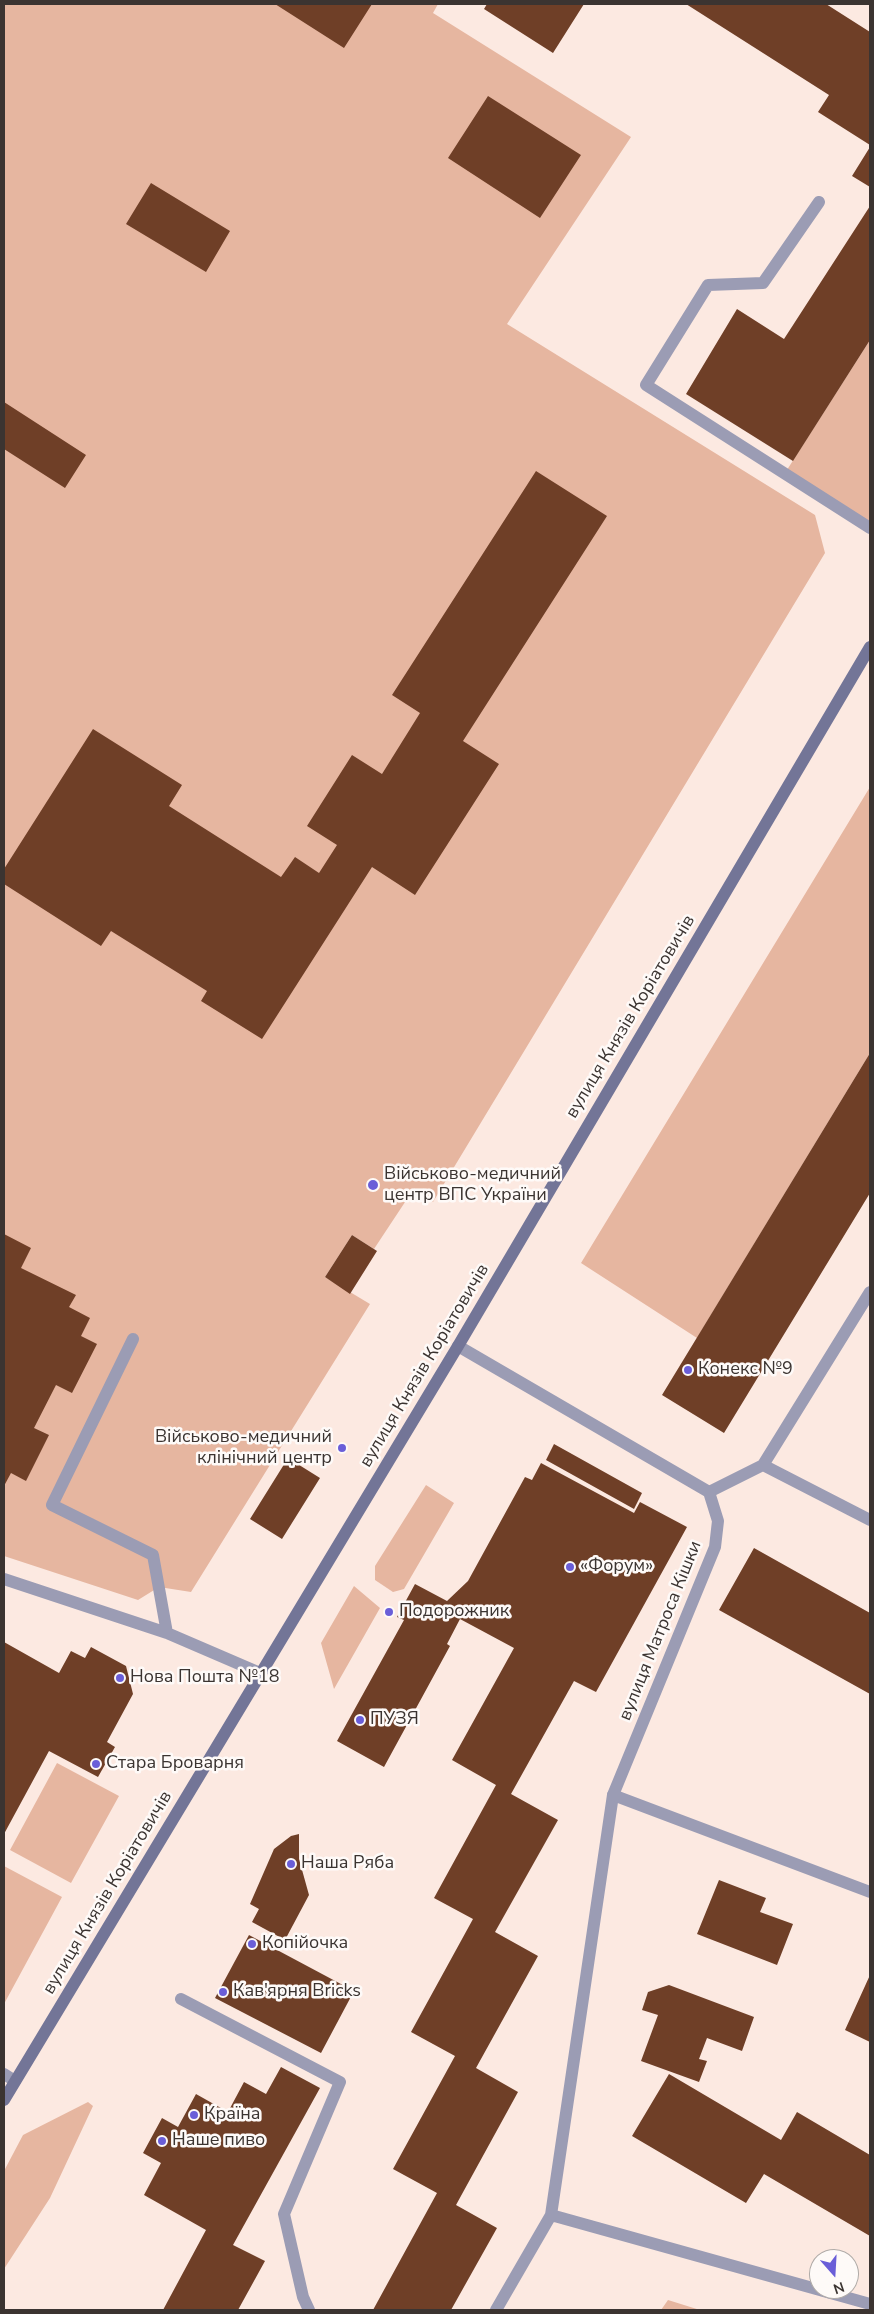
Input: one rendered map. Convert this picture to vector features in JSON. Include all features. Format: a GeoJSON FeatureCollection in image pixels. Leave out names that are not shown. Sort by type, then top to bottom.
{"type":"FeatureCollection","features":[{"type":"Feature","properties":{"kind":"main road","name":"вулиця Князів Коріатовичів"},"geometry":{"type":"LineString","coordinates":[[4,2100],[458,1346],[870,646]]}},
{"type":"Feature","properties":{"kind":"street"},"geometry":{"type":"LineString","coordinates":[[819,202],[763,283],[708,284],[646,384],[870,528]]}},
{"type":"Feature","properties":{"kind":"street"},"geometry":{"type":"LineString","coordinates":[[458,1346],[709,1492],[764,1465],[870,1292]]}},
{"type":"Feature","properties":{"kind":"street"},"geometry":{"type":"LineString","coordinates":[[133,1339],[52,1505],[153,1555],[167,1633]]}},
{"type":"Feature","properties":{"kind":"street"},"geometry":{"type":"LineString","coordinates":[[764,1465],[870,1520]]}},
{"type":"Feature","properties":{"kind":"street","name":"вулиця Матроса Кішки"},"geometry":{"type":"LineString","coordinates":[[551,2216],[613,1795],[715,1547],[718,1521],[709,1492]]}},
{"type":"Feature","properties":{"kind":"street"},"geometry":{"type":"LineString","coordinates":[[4,1579],[167,1633],[260,1673]]}},
{"type":"Feature","properties":{"kind":"street"},"geometry":{"type":"LineString","coordinates":[[613,1795],[870,1892]]}},
{"type":"Feature","properties":{"kind":"street"},"geometry":{"type":"LineString","coordinates":[[181,1999],[340,2082],[284,2214],[303,2297],[309,2310]]}},
{"type":"Feature","properties":{"kind":"street"},"geometry":{"type":"LineString","coordinates":[[4,2074],[15,2080]]}},
{"type":"Feature","properties":{"kind":"street"},"geometry":{"type":"LineString","coordinates":[[496,2310],[551,2216],[870,2304]]}},
{"type":"Feature","properties":{"kind":"shaded area"},"geometry":{"type":"Polygon","coordinates":[[[4,4],[438,4],[433,13],[631,137],[507,324],[815,515],[825,553],[433,1202],[413,1190],[374,1249],[352,1235],[325,1277],[370,1304],[191,1592],[159,1587],[138,1600],[4,1556],[4,4]]]}},
{"type":"Feature","properties":{"kind":"shaded area"},"geometry":{"type":"Polygon","coordinates":[[[870,340],[870,528],[785,473],[870,340]]]}},
{"type":"Feature","properties":{"kind":"shaded area"},"geometry":{"type":"Polygon","coordinates":[[[870,787],[870,1053],[697,1338],[581,1263],[870,787]]]}},
{"type":"Feature","properties":{"kind":"shaded area"},"geometry":{"type":"Polygon","coordinates":[[[426,1485],[454,1503],[404,1589],[393,1592],[375,1580],[375,1566],[426,1485]]]}},
{"type":"Feature","properties":{"kind":"shaded area"},"geometry":{"type":"Polygon","coordinates":[[[354,1586],[380,1608],[334,1689],[321,1643],[354,1586]]]}},
{"type":"Feature","properties":{"kind":"shaded area"},"geometry":{"type":"Polygon","coordinates":[[[57,1763],[119,1796],[71,1883],[10,1850],[57,1763]]]}},
{"type":"Feature","properties":{"kind":"shaded area"},"geometry":{"type":"Polygon","coordinates":[[[4,1866],[62,1897],[4,2004],[4,1866]]]}},
{"type":"Feature","properties":{"kind":"shaded area"},"geometry":{"type":"Polygon","coordinates":[[[88,2102],[93,2106],[50,2198],[4,2269],[4,2171],[23,2135],[88,2102]]]}},
{"type":"Feature","properties":{"kind":"shaded area"},"geometry":{"type":"Polygon","coordinates":[[[668,2300],[700,2310],[661,2310],[668,2300]]]}},
{"type":"Feature","properties":{"kind":"building"},"geometry":{"type":"Polygon","coordinates":[[[275,4],[372,4],[344,48],[275,4]]]}},
{"type":"Feature","properties":{"kind":"building"},"geometry":{"type":"Polygon","coordinates":[[[487,4],[584,4],[553,53],[484,9],[487,4]]]}},
{"type":"Feature","properties":{"kind":"building"},"geometry":{"type":"Polygon","coordinates":[[[686,4],[826,4],[870,32],[870,145],[818,112],[829,95],[686,4]]]}},
{"type":"Feature","properties":{"kind":"building"},"geometry":{"type":"Polygon","coordinates":[[[488,96],[581,155],[540,218],[448,158],[488,96]]]}},
{"type":"Feature","properties":{"kind":"building"},"geometry":{"type":"Polygon","coordinates":[[[870,147],[870,187],[852,176],[870,147]]]}},
{"type":"Feature","properties":{"kind":"building"},"geometry":{"type":"Polygon","coordinates":[[[151,183],[230,231],[206,272],[126,224],[151,183]]]}},
{"type":"Feature","properties":{"kind":"building"},"geometry":{"type":"Polygon","coordinates":[[[870,206],[870,340],[793,461],[686,394],[737,309],[784,339],[870,206]]]}},
{"type":"Feature","properties":{"kind":"building"},"geometry":{"type":"Polygon","coordinates":[[[4,402],[86,455],[65,488],[4,449],[4,402]]]}},
{"type":"Feature","properties":{"kind":"building"},"geometry":{"type":"Polygon","coordinates":[[[536,471],[607,516],[463,741],[499,764],[415,895],[372,867],[262,1039],[201,1001],[207,991],[111,931],[101,946],[4,884],[4,869],[93,729],[182,785],[169,806],[281,877],[295,857],[319,873],[337,845],[307,826],[352,755],[382,774],[420,713],[392,695],[536,471]]]}},
{"type":"Feature","properties":{"kind":"building"},"geometry":{"type":"Polygon","coordinates":[[[870,1053],[870,1193],[724,1433],[662,1395],[870,1053]]]}},
{"type":"Feature","properties":{"kind":"building"},"geometry":{"type":"Polygon","coordinates":[[[4,1234],[31,1248],[21,1268],[76,1295],[69,1307],[90,1318],[81,1336],[97,1344],[72,1393],[56,1385],[34,1428],[49,1435],[26,1481],[11,1473],[4,1486],[4,1234]]]}},
{"type":"Feature","properties":{"kind":"building"},"geometry":{"type":"Polygon","coordinates":[[[352,1235],[377,1251],[350,1294],[325,1277],[352,1235]]]}},
{"type":"Feature","properties":{"kind":"building"},"geometry":{"type":"Polygon","coordinates":[[[554,1444],[642,1493],[634,1509],[546,1460],[554,1444]]]}},
{"type":"Feature","properties":{"kind":"building"},"geometry":{"type":"Polygon","coordinates":[[[288,1458],[320,1478],[282,1539],[250,1519],[288,1458]]]}},
{"type":"Feature","properties":{"kind":"building"},"geometry":{"type":"Polygon","coordinates":[[[541,1463],[634,1513],[640,1502],[687,1527],[596,1692],[574,1681],[511,1794],[558,1820],[495,1932],[538,1956],[476,2068],[518,2092],[456,2205],[497,2228],[451,2310],[373,2310],[437,2193],[393,2169],[455,2056],[411,2032],[473,1919],[434,1898],[496,1785],[452,1760],[514,1648],[460,1619],[447,1644],[450,1646],[384,1767],[337,1741],[404,1620],[397,1617],[415,1584],[447,1601],[468,1581],[525,1477],[532,1480],[541,1463]]]}},
{"type":"Feature","properties":{"kind":"building"},"geometry":{"type":"Polygon","coordinates":[[[754,1548],[870,1613],[870,1694],[719,1610],[754,1548]]]}},
{"type":"Feature","properties":{"kind":"building"},"geometry":{"type":"Polygon","coordinates":[[[4,1642],[59,1673],[71,1651],[85,1658],[91,1647],[126,1666],[133,1694],[107,1742],[115,1747],[98,1777],[49,1751],[4,1834],[4,1642]]]}},
{"type":"Feature","properties":{"kind":"building"},"geometry":{"type":"Polygon","coordinates":[[[299,1834],[299,1859],[309,1895],[285,1940],[252,1922],[259,1909],[250,1904],[274,1849],[291,1836],[299,1834]]]}},
{"type":"Feature","properties":{"kind":"building"},"geometry":{"type":"Polygon","coordinates":[[[719,1880],[766,1898],[760,1912],[793,1924],[777,1965],[697,1934],[719,1880]]]}},
{"type":"Feature","properties":{"kind":"building"},"geometry":{"type":"Polygon","coordinates":[[[249,1935],[354,1991],[321,2053],[215,1998],[249,1935]]]}},
{"type":"Feature","properties":{"kind":"building"},"geometry":{"type":"Polygon","coordinates":[[[870,1975],[870,2042],[845,2030],[870,1975]]]}},
{"type":"Feature","properties":{"kind":"building"},"geometry":{"type":"Polygon","coordinates":[[[669,1985],[754,2017],[742,2051],[707,2038],[699,2059],[707,2061],[699,2082],[641,2061],[658,2015],[642,2010],[648,1992],[669,1985]]]}},
{"type":"Feature","properties":{"kind":"building"},"geometry":{"type":"Polygon","coordinates":[[[281,2067],[320,2088],[233,2245],[265,2261],[238,2310],[163,2310],[206,2230],[144,2195],[161,2163],[143,2153],[162,2118],[178,2127],[196,2094],[228,2112],[244,2082],[266,2094],[281,2067]]]}},
{"type":"Feature","properties":{"kind":"building"},"geometry":{"type":"Polygon","coordinates":[[[669,2074],[781,2140],[797,2112],[870,2155],[870,2236],[764,2174],[746,2203],[632,2136],[669,2074]]]}},
{"type":"Feature","properties":{"kind":"place","name":"Військово-медичний центр ВПС України"},"geometry":{"type":"Point","coordinates":[373,1185]}},
{"type":"Feature","properties":{"kind":"place","name":"Конекс №9"},"geometry":{"type":"Point","coordinates":[688,1370]}},
{"type":"Feature","properties":{"kind":"place","name":"Військово-медичний клінічний центр"},"geometry":{"type":"Point","coordinates":[342,1448]}},
{"type":"Feature","properties":{"kind":"place","name":"«Форум»"},"geometry":{"type":"Point","coordinates":[570,1567]}},
{"type":"Feature","properties":{"kind":"place","name":"Подорожник"},"geometry":{"type":"Point","coordinates":[389,1612]}},
{"type":"Feature","properties":{"kind":"place","name":"Нова Пошта №18"},"geometry":{"type":"Point","coordinates":[120,1678]}},
{"type":"Feature","properties":{"kind":"place","name":"ПУЗЯ"},"geometry":{"type":"Point","coordinates":[360,1720]}},
{"type":"Feature","properties":{"kind":"place","name":"Стара Броварня"},"geometry":{"type":"Point","coordinates":[96,1764]}},
{"type":"Feature","properties":{"kind":"place","name":"Наша Ряба"},"geometry":{"type":"Point","coordinates":[291,1864]}},
{"type":"Feature","properties":{"kind":"place","name":"Копійочка"},"geometry":{"type":"Point","coordinates":[252,1944]}},
{"type":"Feature","properties":{"kind":"place","name":"Кав'ярня Bricks"},"geometry":{"type":"Point","coordinates":[223,1992]}},
{"type":"Feature","properties":{"kind":"place","name":"Країна"},"geometry":{"type":"Point","coordinates":[194,2115]}},
{"type":"Feature","properties":{"kind":"place","name":"Наше пиво"},"geometry":{"type":"Point","coordinates":[162,2141]}}]}
